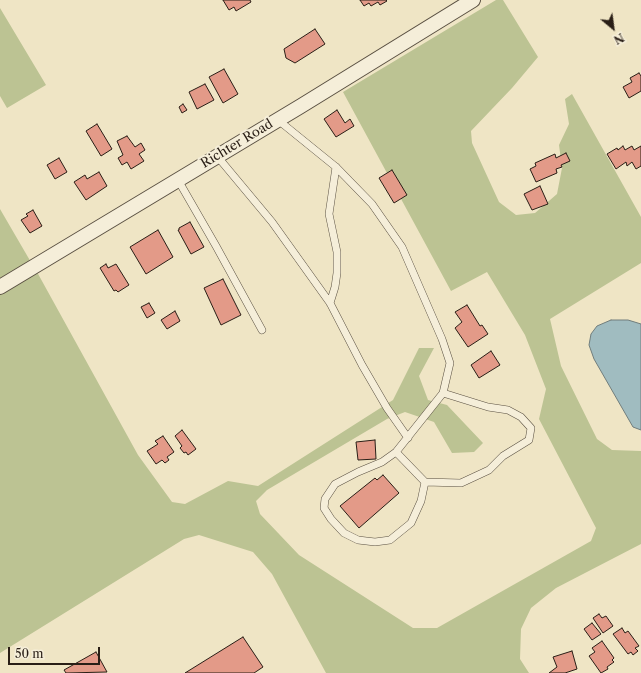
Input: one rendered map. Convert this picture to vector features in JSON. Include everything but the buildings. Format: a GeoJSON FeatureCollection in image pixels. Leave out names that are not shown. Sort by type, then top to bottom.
{"type":"FeatureCollection","features":[{"type":"Feature","properties":{"kind":"street","name":"Richter Road"},"geometry":{"type":"LineString","coordinates":[[0,287],[278,120],[473,0]]}},
{"type":"Feature","properties":{"kind":"lane"},"geometry":{"type":"LineString","coordinates":[[278,120],[336,167],[372,204],[402,247],[442,339],[450,363],[443,393],[396,452],[382,462],[335,484],[325,499],[324,508],[331,519],[344,533],[358,540],[375,542],[390,540],[411,523],[421,501],[425,482]]}},
{"type":"Feature","properties":{"kind":"lane"},"geometry":{"type":"LineString","coordinates":[[217,156],[272,222],[330,303],[362,365],[387,408],[408,438]]}},
{"type":"Feature","properties":{"kind":"lane"},"geometry":{"type":"LineString","coordinates":[[330,303],[335,287],[337,273],[337,252],[329,214],[336,167]]}},
{"type":"Feature","properties":{"kind":"lane"},"geometry":{"type":"LineString","coordinates":[[178,180],[262,330]]}},
{"type":"Feature","properties":{"kind":"lane"},"geometry":{"type":"LineString","coordinates":[[396,452],[425,482],[460,483],[489,470],[503,456],[529,440],[531,428],[521,417],[508,410],[488,407],[443,393]]}},
{"type":"Feature","properties":{"kind":"green space"},"geometry":{"type":"Polygon","coordinates":[[[496,0],[503,0],[538,57],[512,88],[471,131],[472,143],[499,202],[516,215],[535,213],[557,194],[562,168],[559,145],[569,124],[565,99],[572,94],[641,217],[641,263],[550,319],[561,366],[597,439],[612,450],[641,451],[641,544],[556,588],[531,608],[521,629],[520,659],[529,673],[326,673],[272,574],[253,552],[199,535],[184,539],[0,653],[0,294],[37,272],[138,455],[172,502],[185,504],[228,481],[258,486],[393,400],[419,348],[434,348],[419,376],[428,400],[447,405],[483,443],[474,452],[452,453],[434,422],[405,412],[387,419],[267,490],[256,501],[260,514],[299,555],[413,628],[437,628],[591,541],[596,528],[539,419],[546,389],[525,335],[487,272],[451,291],[343,92],[496,0]]]}},
{"type":"Feature","properties":{"kind":"green space"},"geometry":{"type":"Polygon","coordinates":[[[0,8],[46,85],[7,108],[0,96],[0,8]]]}},
{"type":"Feature","properties":{"kind":"green space"},"geometry":{"type":"Polygon","coordinates":[[[0,209],[32,264],[0,283],[0,209]]]}},
{"type":"Feature","properties":{"kind":"water"},"geometry":{"type":"Polygon","coordinates":[[[611,320],[628,320],[641,324],[641,430],[633,427],[594,359],[589,345],[591,334],[597,326],[611,320]]]}}]}
